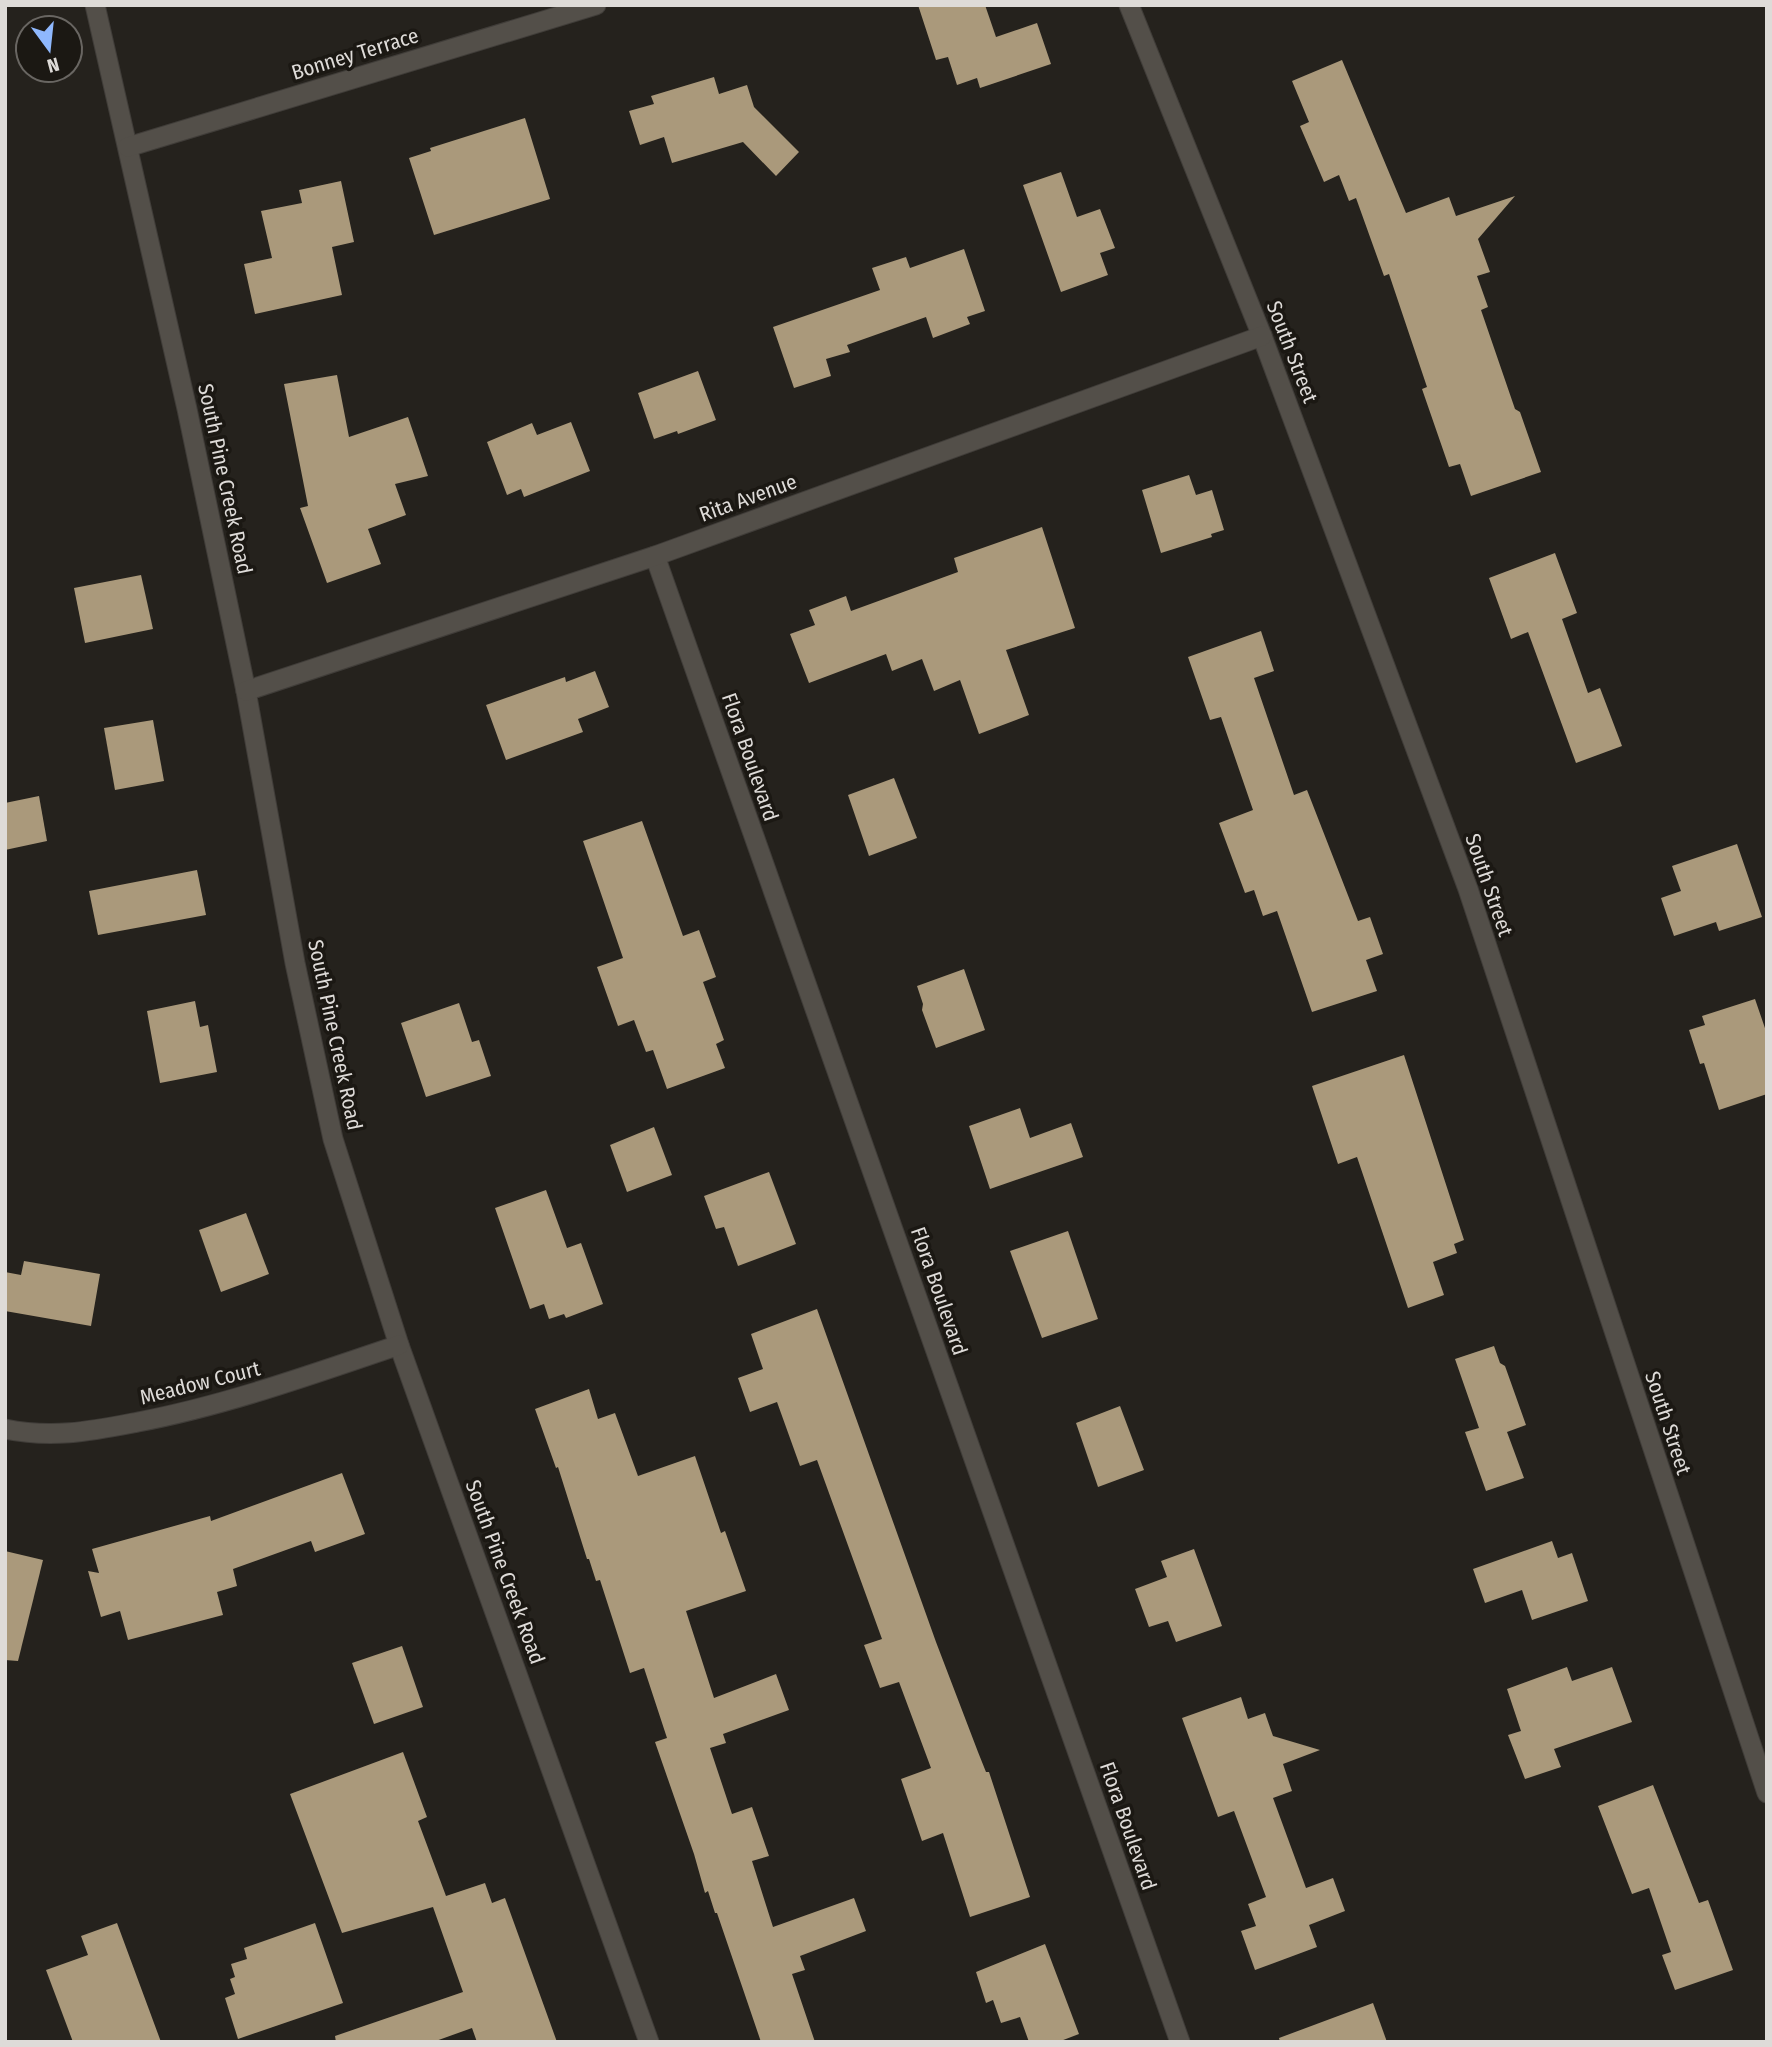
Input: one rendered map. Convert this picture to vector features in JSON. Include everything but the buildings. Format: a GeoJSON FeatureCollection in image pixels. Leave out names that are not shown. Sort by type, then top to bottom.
{"type":"FeatureCollection","features":[{"type":"Feature","properties":{"kind":"street","name":"South Pine Creek Road"},"geometry":{"type":"LineString","coordinates":[[95,5],[187,409],[246,691],[295,963],[333,1139],[399,1345],[649,2042]]}},
{"type":"Feature","properties":{"kind":"street","name":"Bonney Terrace"},"geometry":{"type":"LineString","coordinates":[[128,147],[596,5]]}},
{"type":"Feature","properties":{"kind":"street","name":"South Street"},"geometry":{"type":"LineString","coordinates":[[1129,5],[1262,336],[1468,889],[1767,1793]]}},
{"type":"Feature","properties":{"kind":"street","name":"Rita Avenue"},"geometry":{"type":"LineString","coordinates":[[246,691],[655,556],[1262,336]]}},
{"type":"Feature","properties":{"kind":"street","name":"Flora Boulevard"},"geometry":{"type":"LineString","coordinates":[[655,556],[1181,2042]]}},
{"type":"Feature","properties":{"kind":"street","name":"Meadow Court"},"geometry":{"type":"LineString","coordinates":[[5,1429],[46,1434],[76,1433],[171,1416],[268,1390],[399,1345]]}}]}
